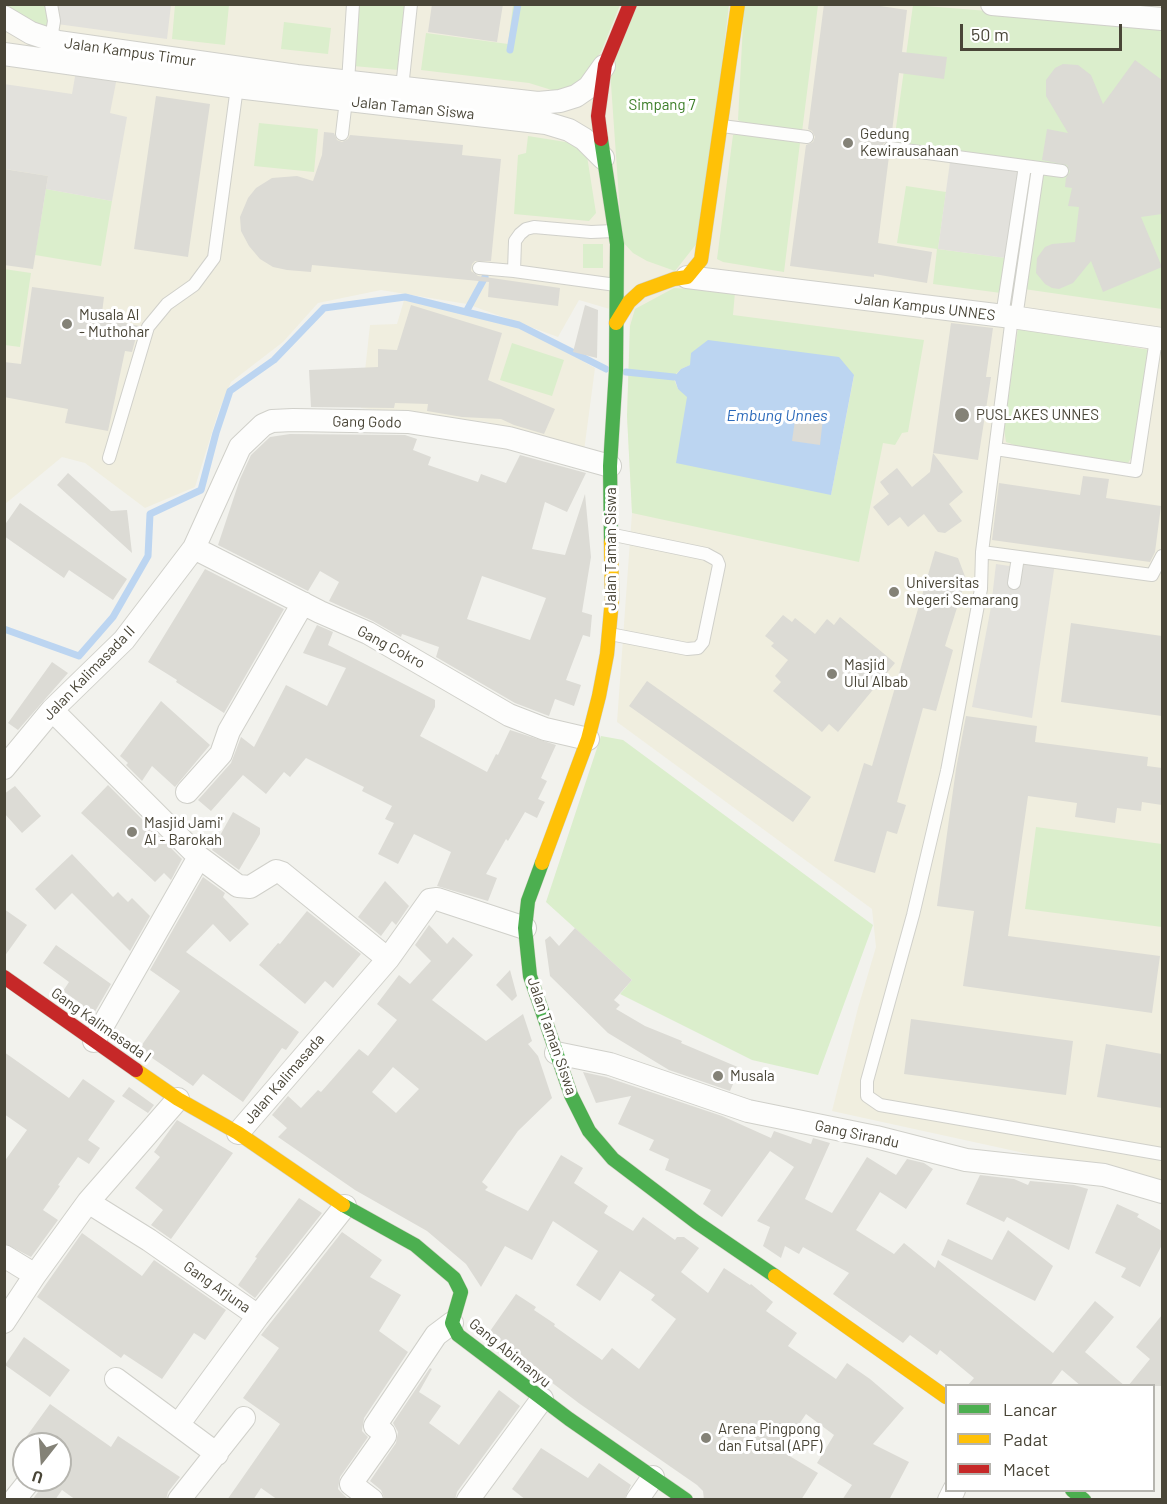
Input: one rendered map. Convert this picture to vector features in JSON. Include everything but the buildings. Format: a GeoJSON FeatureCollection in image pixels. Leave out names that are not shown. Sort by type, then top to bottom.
{"type":"FeatureCollection","features":[{"type":"Feature","properties":{"kind":"main road","name":"Jalan Taman Siswa"},"geometry":{"type":"LineString","coordinates":[[630,4],[605,65],[598,116],[616,237],[615,395],[610,466],[612,599],[609,634],[599,696],[588,739],[528,901],[525,928],[530,976],[571,1095],[589,1131],[613,1159],[696,1222],[945,1396]]}},
{"type":"Feature","properties":{"kind":"main road"},"geometry":{"type":"LineString","coordinates":[[616,323],[630,302],[641,291],[680,278],[701,260],[738,4]]}},
{"type":"Feature","properties":{"kind":"main road","name":"Jalan Taman Siswa"},"geometry":{"type":"LineString","coordinates":[[616,237],[630,260]]}},
{"type":"Feature","properties":{"kind":"main road"},"geometry":{"type":"LineString","coordinates":[[657,272],[680,278]]}},
{"type":"Feature","properties":{"kind":"main road"},"geometry":{"type":"LineString","coordinates":[[617,286],[641,291]]}},
{"type":"Feature","properties":{"kind":"main road","name":"Gang Kalimasada I"},"geometry":{"type":"LineString","coordinates":[[4,977],[178,1099]]}},
{"type":"Feature","properties":{"kind":"main road","name":"Jalan Kalimasada"},"geometry":{"type":"LineString","coordinates":[[178,1099],[238,1133]]}},
{"type":"Feature","properties":{"kind":"main road","name":"Gang Abimanyu"},"geometry":{"type":"LineString","coordinates":[[238,1133],[345,1206],[415,1245],[454,1278],[460,1292],[452,1323],[458,1335],[542,1399],[686,1500]]}},
{"type":"Feature","properties":{"kind":"street"},"geometry":{"type":"LineString","coordinates":[[992,4],[1162,19]]}},
{"type":"Feature","properties":{"kind":"street","name":"Jalan Kampus Timur"},"geometry":{"type":"LineString","coordinates":[[4,17],[31,33],[51,39],[261,72],[347,91]]}},
{"type":"Feature","properties":{"kind":"street","name":"Jalan Kampus Timur"},"geometry":{"type":"LineString","coordinates":[[4,54],[320,97]]}},
{"type":"Feature","properties":{"kind":"street"},"geometry":{"type":"LineString","coordinates":[[347,91],[402,88],[538,103],[560,101],[576,96],[589,87],[605,65]]}},
{"type":"Feature","properties":{"kind":"street","name":"Jalan Taman Siswa"},"geometry":{"type":"LineString","coordinates":[[320,97],[347,91],[546,123],[584,139],[603,158]]}},
{"type":"Feature","properties":{"kind":"street","name":"Jalan Kampus UNNES"},"geometry":{"type":"LineString","coordinates":[[680,278],[1010,317],[1159,339]]}},
{"type":"Feature","properties":{"kind":"street","name":"Gang Godo"},"geometry":{"type":"LineString","coordinates":[[194,548],[240,447],[255,431],[272,422],[408,422],[509,438],[610,466]]}},
{"type":"Feature","properties":{"kind":"street","name":"Gang Cokro"},"geometry":{"type":"LineString","coordinates":[[194,548],[368,633],[509,715],[545,729],[588,739]]}},
{"type":"Feature","properties":{"kind":"street","name":"Jalan Kalimasada II"},"geometry":{"type":"LineString","coordinates":[[4,768],[52,710],[124,640],[194,548]]}},
{"type":"Feature","properties":{"kind":"street"},"geometry":{"type":"LineString","coordinates":[[187,792],[221,754],[229,731],[303,603]]}},
{"type":"Feature","properties":{"kind":"street"},"geometry":{"type":"LineString","coordinates":[[52,710],[199,856],[238,886],[250,886],[276,871],[282,873],[388,959]]}},
{"type":"Feature","properties":{"kind":"street"},"geometry":{"type":"LineString","coordinates":[[94,1041],[199,856]]}},
{"type":"Feature","properties":{"kind":"street","name":"Jalan Kalimasada"},"geometry":{"type":"LineString","coordinates":[[238,1133],[388,959],[430,900],[437,899],[525,928]]}},
{"type":"Feature","properties":{"kind":"street","name":"Gang Sirandu"},"geometry":{"type":"LineString","coordinates":[[556,1053],[610,1064],[748,1112],[876,1137],[966,1160],[1104,1175],[1162,1192]]}},
{"type":"Feature","properties":{"kind":"street"},"geometry":{"type":"LineString","coordinates":[[4,1322],[88,1202],[178,1099]]}},
{"type":"Feature","properties":{"kind":"street","name":"Gang Arjuna"},"geometry":{"type":"LineString","coordinates":[[88,1202],[149,1240],[258,1316],[345,1206]]}},
{"type":"Feature","properties":{"kind":"street"},"geometry":{"type":"LineString","coordinates":[[4,1256],[35,1275]]}},
{"type":"Feature","properties":{"kind":"street"},"geometry":{"type":"LineString","coordinates":[[178,1425],[258,1316]]}},
{"type":"Feature","properties":{"kind":"street"},"geometry":{"type":"LineString","coordinates":[[372,1500],[351,1484],[385,1436],[375,1426],[436,1335],[452,1323]]}},
{"type":"Feature","properties":{"kind":"street"},"geometry":{"type":"LineString","coordinates":[[116,1378],[217,1454]]}},
{"type":"Feature","properties":{"kind":"street"},"geometry":{"type":"LineString","coordinates":[[468,1500],[542,1399]]}},
{"type":"Feature","properties":{"kind":"street"},"geometry":{"type":"LineString","coordinates":[[179,1500],[244,1418]]}},
{"type":"Feature","properties":{"kind":"street"},"geometry":{"type":"LineString","coordinates":[[638,1500],[653,1477]]}},
{"type":"Feature","properties":{"kind":"lane"},"geometry":{"type":"LineString","coordinates":[[51,4],[54,21],[51,39]]}},
{"type":"Feature","properties":{"kind":"lane"},"geometry":{"type":"LineString","coordinates":[[342,134],[353,4]]}},
{"type":"Feature","properties":{"kind":"lane"},"geometry":{"type":"LineString","coordinates":[[402,88],[411,4]]}},
{"type":"Feature","properties":{"kind":"lane"},"geometry":{"type":"LineString","coordinates":[[109,458],[148,327],[167,303],[194,285],[214,258],[237,87]]}},
{"type":"Feature","properties":{"kind":"lane"},"geometry":{"type":"LineString","coordinates":[[720,126],[807,137]]}},
{"type":"Feature","properties":{"kind":"lane"},"geometry":{"type":"LineString","coordinates":[[890,148],[1062,171]]}},
{"type":"Feature","properties":{"kind":"lane"},"geometry":{"type":"LineString","coordinates":[[1031,167],[1010,317],[982,552],[981,589],[947,771],[913,915],[867,1081],[867,1096],[880,1105],[1162,1154]]}},
{"type":"Feature","properties":{"kind":"lane"},"geometry":{"type":"LineString","coordinates":[[514,271],[515,241],[526,229],[534,227],[591,232],[616,237]]}},
{"type":"Feature","properties":{"kind":"lane"},"geometry":{"type":"LineString","coordinates":[[479,268],[617,286]]}},
{"type":"Feature","properties":{"kind":"lane"},"geometry":{"type":"LineString","coordinates":[[996,449],[1136,471],[1159,339]]}},
{"type":"Feature","properties":{"kind":"lane"},"geometry":{"type":"LineString","coordinates":[[609,634],[687,649],[698,648],[703,642],[719,565],[717,560],[706,554],[612,534]]}},
{"type":"Feature","properties":{"kind":"lane"},"geometry":{"type":"LineString","coordinates":[[982,552],[1152,575],[1162,556]]}},
{"type":"Feature","properties":{"kind":"lane"},"geometry":{"type":"LineString","coordinates":[[1014,583],[1017,557]]}},
{"type":"Feature","properties":{"kind":"shaded area","name":"Universitas Negeri Semarang"},"geometry":{"type":"Polygon","coordinates":[[[5,5],[1162,5],[1162,1189],[1056,1160],[832,1111],[876,947],[872,909],[617,722],[632,513],[627,416],[630,315],[579,300],[558,337],[467,304],[381,290],[318,303],[283,342],[231,382],[218,413],[195,487],[145,508],[85,463],[62,457],[5,504],[5,5]]]}},
{"type":"Feature","properties":{"kind":"shaded area"},"geometry":{"type":"Polygon","coordinates":[[[54,5],[171,5],[167,39],[57,24],[54,5]]]}},
{"type":"Feature","properties":{"kind":"shaded area"},"geometry":{"type":"Polygon","coordinates":[[[77,65],[118,72],[110,113],[127,117],[112,201],[46,189],[48,176],[5,169],[4,84],[72,94],[77,65]]]}},
{"type":"Feature","properties":{"kind":"shaded area"},"geometry":{"type":"Polygon","coordinates":[[[950,162],[1018,171],[1006,258],[938,249],[950,162]]]}},
{"type":"Feature","properties":{"kind":"shaded area"},"geometry":{"type":"Polygon","coordinates":[[[405,297],[519,325],[595,368],[584,451],[531,439],[487,422],[361,408],[370,325],[397,324],[405,297]]]}},
{"type":"Feature","properties":{"kind":"shaded area"},"geometry":{"type":"Polygon","coordinates":[[[1025,558],[1055,563],[1032,718],[972,707],[991,607],[996,564],[1023,568],[1025,558]]]}},
{"type":"Feature","properties":{"kind":"green space"},"geometry":{"type":"Polygon","coordinates":[[[6,5],[47,5],[48,27],[36,23],[6,5]]]}},
{"type":"Feature","properties":{"kind":"green space"},"geometry":{"type":"Polygon","coordinates":[[[175,5],[229,5],[225,45],[172,39],[175,5]]]}},
{"type":"Feature","properties":{"kind":"green space"},"geometry":{"type":"Polygon","coordinates":[[[358,5],[404,5],[399,70],[353,66],[358,5]]]}},
{"type":"Feature","properties":{"kind":"green space"},"geometry":{"type":"Polygon","coordinates":[[[513,5],[620,5],[601,52],[577,84],[555,91],[529,83],[421,70],[426,33],[508,44],[513,5]]]}},
{"type":"Feature","properties":{"kind":"green space","name":"Simpang 7"},"geometry":{"type":"Polygon","coordinates":[[[637,5],[729,5],[701,238],[675,271],[647,261],[633,253],[622,241],[610,70],[637,5]]]}},
{"type":"Feature","properties":{"kind":"green space"},"geometry":{"type":"Polygon","coordinates":[[[744,5],[818,5],[802,132],[745,124],[738,120],[744,5]]]}},
{"type":"Feature","properties":{"kind":"green space"},"geometry":{"type":"Polygon","coordinates":[[[913,5],[1162,25],[1162,309],[1024,289],[1041,162],[894,142],[913,5]]]}},
{"type":"Feature","properties":{"kind":"green space"},"geometry":{"type":"Polygon","coordinates":[[[284,22],[331,28],[328,54],[281,49],[284,22]]]}},
{"type":"Feature","properties":{"kind":"green space"},"geometry":{"type":"Polygon","coordinates":[[[259,123],[318,129],[314,172],[254,166],[259,123]]]}},
{"type":"Feature","properties":{"kind":"green space"},"geometry":{"type":"Polygon","coordinates":[[[740,134],[800,143],[784,272],[723,262],[717,259],[733,135],[740,134]]]}},
{"type":"Feature","properties":{"kind":"green space"},"geometry":{"type":"Polygon","coordinates":[[[528,136],[572,143],[587,156],[596,213],[589,221],[514,214],[518,155],[526,153],[528,136]]]}},
{"type":"Feature","properties":{"kind":"green space"},"geometry":{"type":"Polygon","coordinates":[[[906,186],[946,192],[938,249],[1006,258],[1001,293],[933,284],[937,249],[897,243],[906,186]]]}},
{"type":"Feature","properties":{"kind":"green space"},"geometry":{"type":"Polygon","coordinates":[[[46,189],[112,201],[101,266],[35,255],[46,189]]]}},
{"type":"Feature","properties":{"kind":"green space"},"geometry":{"type":"Polygon","coordinates":[[[583,244],[603,244],[603,268],[583,268],[583,244]]]}},
{"type":"Feature","properties":{"kind":"green space"},"geometry":{"type":"Polygon","coordinates":[[[4,269],[31,273],[20,347],[5,345],[4,269]]]}},
{"type":"Feature","properties":{"kind":"green space"},"geometry":{"type":"Polygon","coordinates":[[[674,288],[735,292],[733,315],[924,340],[908,432],[902,433],[895,445],[883,443],[859,562],[632,513],[627,416],[630,326],[635,309],[674,288]],[[690,365],[681,369],[673,377],[678,389],[831,495],[854,376],[690,365]]]}},
{"type":"Feature","properties":{"kind":"green space"},"geometry":{"type":"Polygon","coordinates":[[[1018,328],[1150,350],[1135,452],[1128,463],[1020,447],[1006,442],[1004,429],[1018,328]]]}},
{"type":"Feature","properties":{"kind":"green space"},"geometry":{"type":"Polygon","coordinates":[[[512,343],[564,360],[552,396],[500,380],[512,343]]]}},
{"type":"Feature","properties":{"kind":"green space"},"geometry":{"type":"Polygon","coordinates":[[[601,736],[623,740],[873,925],[818,1075],[752,1060],[620,994],[632,980],[546,902],[601,736]]]}},
{"type":"Feature","properties":{"kind":"green space"},"geometry":{"type":"Polygon","coordinates":[[[1036,827],[1162,844],[1162,927],[1025,909],[1036,827]]]}},
{"type":"Feature","properties":{"kind":"water","name":"Embung Unnes"},"geometry":{"type":"Polygon","coordinates":[[[708,340],[839,357],[854,375],[831,495],[676,463],[687,397],[678,389],[674,377],[681,369],[690,365],[691,353],[708,340]]]}},
{"type":"Feature","properties":{"kind":"waterway"},"geometry":{"type":"LineString","coordinates":[[510,50],[518,4]]}},
{"type":"Feature","properties":{"kind":"waterway"},"geometry":{"type":"LineString","coordinates":[[466,312],[485,277]]}},
{"type":"Feature","properties":{"kind":"waterway"},"geometry":{"type":"LineString","coordinates":[[4,629],[79,656],[113,617],[148,556],[150,514],[201,490],[230,391],[274,360],[324,308],[405,297],[519,325],[606,369]]}},
{"type":"Feature","properties":{"kind":"waterway"},"geometry":{"type":"LineString","coordinates":[[626,372],[674,377]]}},
{"type":"Feature","properties":{"kind":"traffic: fast"},"geometry":{"type":"LineString","coordinates":[[601,139],[617,244],[616,370],[610,466],[611,542]]}},
{"type":"Feature","properties":{"kind":"traffic: fast"},"geometry":{"type":"LineString","coordinates":[[542,863],[528,901],[525,928],[530,976],[571,1095],[589,1131],[613,1159],[696,1222],[775,1276]]}},
{"type":"Feature","properties":{"kind":"traffic: fast"},"geometry":{"type":"LineString","coordinates":[[343,1205],[415,1245],[454,1278],[461,1292],[452,1323],[458,1335],[569,1419],[686,1500]]}},
{"type":"Feature","properties":{"kind":"traffic: fast"},"geometry":{"type":"LineString","coordinates":[[1074,1492],[1084,1500]]}},
{"type":"Feature","properties":{"kind":"traffic: slow"},"geometry":{"type":"LineString","coordinates":[[616,323],[629,302],[641,291],[674,279],[687,277],[701,260],[738,4]]}},
{"type":"Feature","properties":{"kind":"traffic: slow"},"geometry":{"type":"LineString","coordinates":[[542,863],[588,739],[599,696],[607,654],[612,599],[611,542]]}},
{"type":"Feature","properties":{"kind":"traffic: slow"},"geometry":{"type":"LineString","coordinates":[[136,1070],[178,1099],[238,1133],[343,1205]]}},
{"type":"Feature","properties":{"kind":"traffic: slow"},"geometry":{"type":"LineString","coordinates":[[775,1276],[945,1396]]}},
{"type":"Feature","properties":{"kind":"traffic: jam"},"geometry":{"type":"LineString","coordinates":[[601,139],[598,116],[605,65],[630,4]]}},
{"type":"Feature","properties":{"kind":"traffic: jam"},"geometry":{"type":"LineString","coordinates":[[4,977],[136,1070]]}},
{"type":"Feature","properties":{"kind":"place","name":"Gedung Kewirausahaan"},"geometry":{"type":"Point","coordinates":[848,143]}},
{"type":"Feature","properties":{"kind":"place","name":"Musala Al - Muthohar"},"geometry":{"type":"Point","coordinates":[67,324]}},
{"type":"Feature","properties":{"kind":"place","name":"PUSLAKES UNNES"},"geometry":{"type":"Point","coordinates":[962,415]}},
{"type":"Feature","properties":{"kind":"place","name":"Universitas Negeri Semarang"},"geometry":{"type":"Point","coordinates":[894,592]}},
{"type":"Feature","properties":{"kind":"place","name":"Masjid Ulul Albab"},"geometry":{"type":"Point","coordinates":[832,674]}},
{"type":"Feature","properties":{"kind":"place","name":"Masjid Jami' Al - Barokah"},"geometry":{"type":"Point","coordinates":[132,832]}},
{"type":"Feature","properties":{"kind":"place","name":"Musala"},"geometry":{"type":"Point","coordinates":[718,1076]}},
{"type":"Feature","properties":{"kind":"place","name":"Arena Pingpong dan Futsal (APF)"},"geometry":{"type":"Point","coordinates":[706,1438]}}]}
